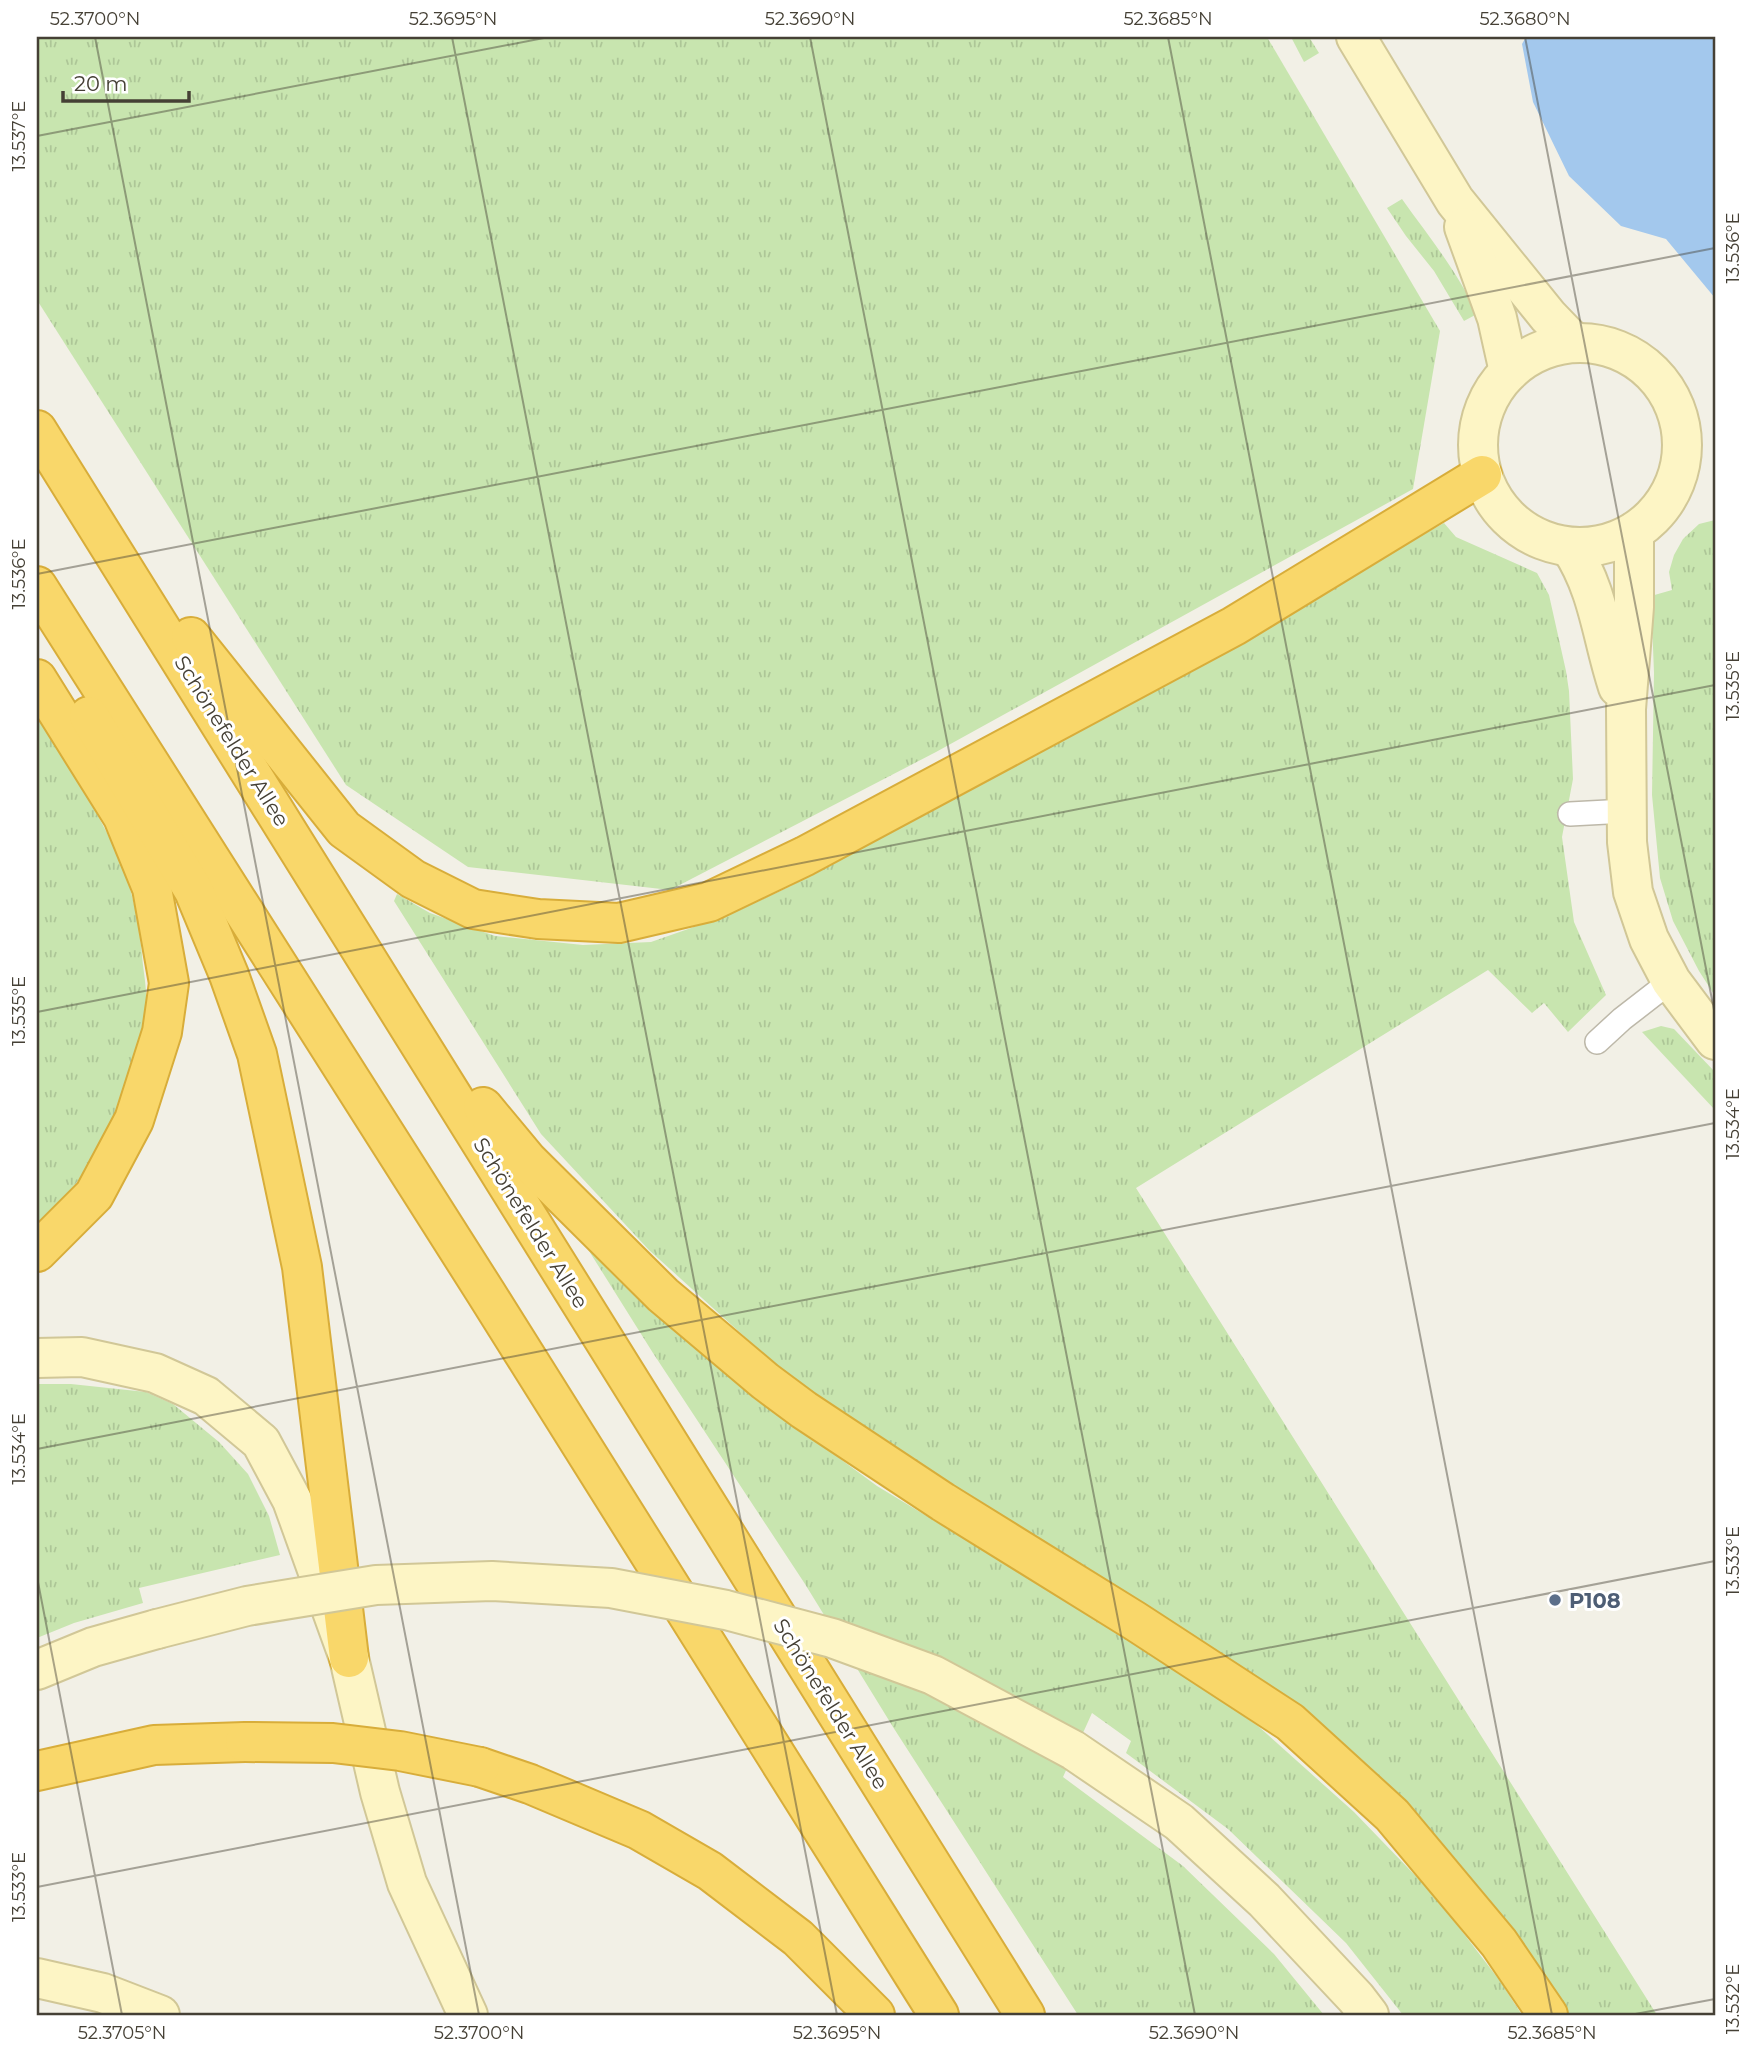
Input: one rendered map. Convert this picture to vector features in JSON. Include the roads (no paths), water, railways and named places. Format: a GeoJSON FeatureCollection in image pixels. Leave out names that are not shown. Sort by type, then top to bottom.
{"type":"FeatureCollection","features":[{"type":"Feature","properties":{"kind":"highway","name":"Schönefelder Allee"},"geometry":{"type":"LineString","coordinates":[[37,430],[1025,2015]]}},
{"type":"Feature","properties":{"kind":"highway"},"geometry":{"type":"LineString","coordinates":[[116,555],[199,646],[344,829],[413,879],[473,909],[538,919],[619,923],[709,902],[806,856],[1234,626],[1482,475]]}},
{"type":"Feature","properties":{"kind":"highway"},"geometry":{"type":"LineString","coordinates":[[41,592],[63,673],[194,891],[229,975],[257,1054],[302,1267],[349,1658]]}},
{"type":"Feature","properties":{"kind":"highway"},"geometry":{"type":"LineString","coordinates":[[41,592],[486,1293],[939,2015]]}},
{"type":"Feature","properties":{"kind":"highway"},"geometry":{"type":"LineString","coordinates":[[37,679],[123,817],[152,888],[169,983],[162,1032],[134,1120],[94,1195],[37,1252]]}},
{"type":"Feature","properties":{"kind":"highway"},"geometry":{"type":"LineString","coordinates":[[389,994],[527,1160],[663,1295],[765,1381],[943,1502],[1290,1721],[1392,1815],[1499,1943],[1548,2015]]}},
{"type":"Feature","properties":{"kind":"highway"},"geometry":{"type":"LineString","coordinates":[[37,1771],[154,1745],[245,1742],[333,1743],[400,1751],[480,1767],[530,1784],[639,1830],[710,1871],[798,1938],[875,2015]]}},
{"type":"Feature","properties":{"kind":"street"},"geometry":{"type":"LineString","coordinates":[[1356,37],[1455,201],[1548,316],[1574,343]]}},
{"type":"Feature","properties":{"kind":"street"},"geometry":{"type":"LineString","coordinates":[[1455,201],[1497,318],[1509,372]]}},
{"type":"Feature","properties":{"kind":"street"},"geometry":{"type":"LineString","coordinates":[[1574,343],[1608,346],[1630,355],[1649,369],[1665,387],[1676,408],[1682,431],[1682,455],[1677,478],[1667,499],[1653,518],[1634,532],[1591,547],[1548,543],[1511,521],[1497,505],[1482,475],[1478,441],[1481,418],[1489,397],[1509,372],[1519,362],[1539,351],[1574,343]]}},
{"type":"Feature","properties":{"kind":"street"},"geometry":{"type":"LineString","coordinates":[[1634,532],[1634,607],[1626,709],[1627,842],[1633,892],[1649,939],[1671,981],[1715,1040]]}},
{"type":"Feature","properties":{"kind":"street"},"geometry":{"type":"LineString","coordinates":[[1570,547],[1583,567],[1596,603],[1608,657],[1626,709]]}},
{"type":"Feature","properties":{"kind":"street"},"geometry":{"type":"LineString","coordinates":[[37,1358],[82,1357],[155,1373],[206,1396],[261,1442],[292,1500],[349,1658],[380,1792],[407,1884],[468,2015]]}},
{"type":"Feature","properties":{"kind":"street"},"geometry":{"type":"LineString","coordinates":[[37,1670],[93,1647],[247,1606],[376,1585],[492,1581],[611,1588],[726,1610],[832,1638],[933,1675],[1073,1750],[1179,1822],[1264,1900],[1369,2015]]}},
{"type":"Feature","properties":{"kind":"street"},"geometry":{"type":"LineString","coordinates":[[37,1978],[103,1993],[160,2015]]}},
{"type":"Feature","properties":{"kind":"lane"},"geometry":{"type":"LineString","coordinates":[[1570,814],[1626,811]]}},
{"type":"Feature","properties":{"kind":"lane"},"geometry":{"type":"LineString","coordinates":[[1597,1042],[1671,981]]}},
{"type":"Feature","properties":{"kind":"water"},"geometry":{"type":"Polygon","coordinates":[[[1526,37],[1715,37],[1715,298],[1666,239],[1621,226],[1569,176],[1533,102],[1522,44],[1526,37]]]}},
{"type":"Feature","properties":{"kind":"place","name":"P108"},"geometry":{"type":"Point","coordinates":[1555,1600]}}]}
